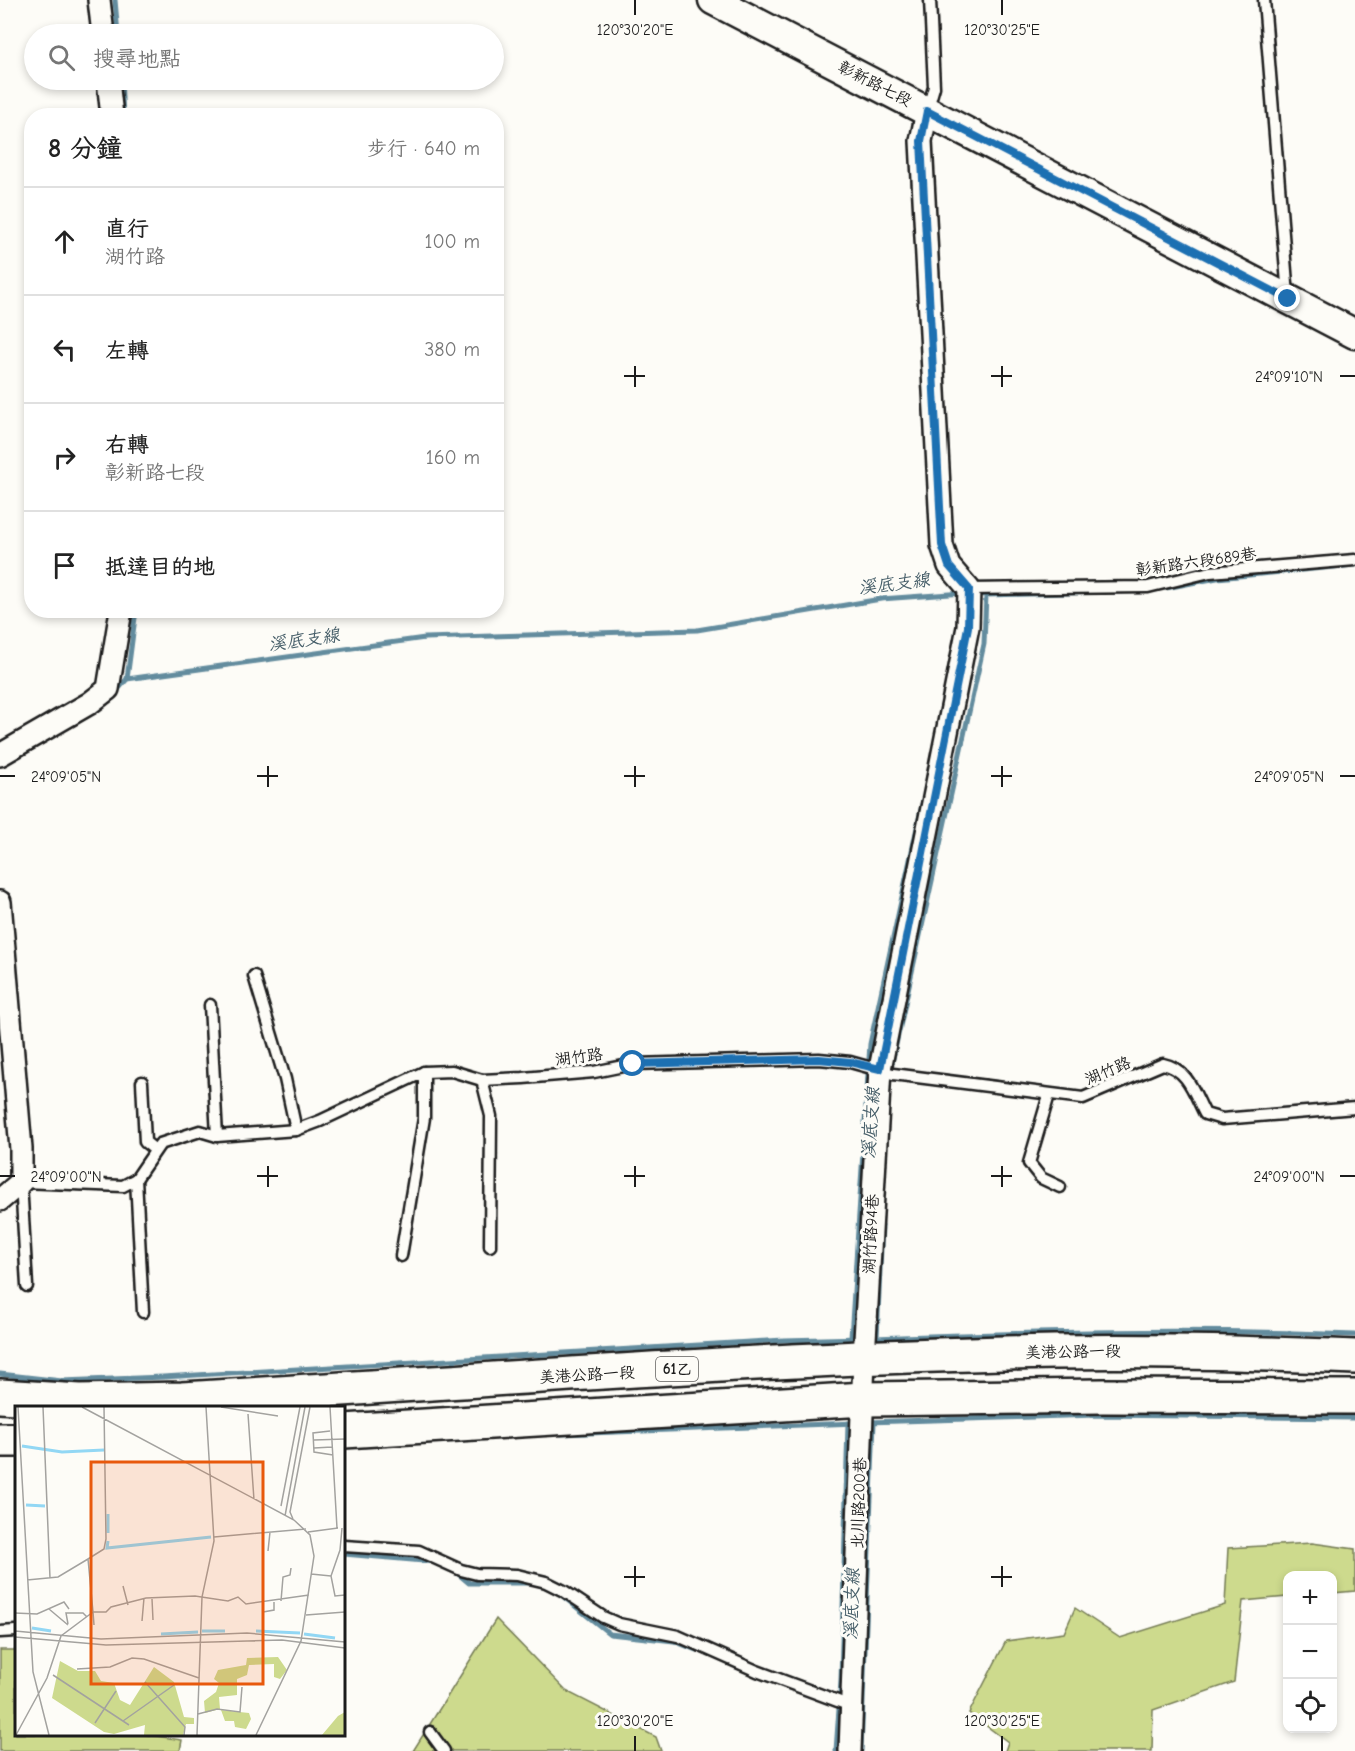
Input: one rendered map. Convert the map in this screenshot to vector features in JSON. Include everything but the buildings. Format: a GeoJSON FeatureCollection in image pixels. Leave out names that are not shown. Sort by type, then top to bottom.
{"type":"FeatureCollection","features":[{"type":"Feature","properties":{"kind":"main road","name":"美港公路一段"},"geometry":{"type":"LineString","coordinates":[[0,1396],[80,1401],[183,1398],[864,1358],[1056,1352],[1233,1352],[1355,1357]]}},
{"type":"Feature","properties":{"kind":"main road"},"geometry":{"type":"LineString","coordinates":[[345,1431],[864,1399],[1102,1396],[1355,1397]]}},
{"type":"Feature","properties":{"kind":"street"},"geometry":{"type":"LineString","coordinates":[[99,0],[102,24]]}},
{"type":"Feature","properties":{"kind":"street","name":"彰新路七段"},"geometry":{"type":"LineString","coordinates":[[713,0],[1355,334]]}},
{"type":"Feature","properties":{"kind":"street"},"geometry":{"type":"LineString","coordinates":[[109,90],[111,108]]}},
{"type":"Feature","properties":{"kind":"street"},"geometry":{"type":"LineString","coordinates":[[927,111],[921,141],[942,545],[949,566],[969,589]]}},
{"type":"Feature","properties":{"kind":"street","name":"湖竹路94巷"},"geometry":{"type":"LineString","coordinates":[[864,1399],[864,1358],[880,1069],[968,627],[969,589]]}},
{"type":"Feature","properties":{"kind":"street"},"geometry":{"type":"LineString","coordinates":[[0,755],[90,704],[108,689],[120,618]]}},
{"type":"Feature","properties":{"kind":"street"},"geometry":{"type":"LineString","coordinates":[[0,902],[19,1126],[21,1182],[0,1200]]}},
{"type":"Feature","properties":{"kind":"street","name":"北川路200巷"},"geometry":{"type":"LineString","coordinates":[[850,1751],[864,1399]]}},
{"type":"Feature","properties":{"kind":"lane"},"geometry":{"type":"LineString","coordinates":[[927,111],[934,87],[930,0]]}},
{"type":"Feature","properties":{"kind":"lane"},"geometry":{"type":"LineString","coordinates":[[1264,0],[1288,299]]}},
{"type":"Feature","properties":{"kind":"lane","name":"彰新路六段689巷"},"geometry":{"type":"LineString","coordinates":[[969,589],[1148,586],[1210,572],[1355,560]]}},
{"type":"Feature","properties":{"kind":"lane"},"geometry":{"type":"LineString","coordinates":[[254,976],[285,1079],[296,1130]]}},
{"type":"Feature","properties":{"kind":"lane"},"geometry":{"type":"LineString","coordinates":[[210,1005],[217,1136]]}},
{"type":"Feature","properties":{"kind":"lane","name":"湖竹路"},"geometry":{"type":"LineString","coordinates":[[155,1150],[160,1144],[200,1131],[217,1136],[296,1130],[424,1072],[452,1071],[482,1080],[594,1072],[633,1064],[808,1059],[850,1062],[893,1074],[1083,1098],[1163,1064],[1176,1066],[1184,1074],[1205,1114],[1222,1119],[1355,1108]]}},
{"type":"Feature","properties":{"kind":"lane"},"geometry":{"type":"LineString","coordinates":[[401,1256],[424,1118],[424,1072]]}},
{"type":"Feature","properties":{"kind":"lane"},"geometry":{"type":"LineString","coordinates":[[482,1080],[491,1116],[490,1246]]}},
{"type":"Feature","properties":{"kind":"lane"},"geometry":{"type":"LineString","coordinates":[[27,1286],[21,1182],[123,1186],[136,1179],[155,1150],[145,1142],[142,1082]]}},
{"type":"Feature","properties":{"kind":"lane"},"geometry":{"type":"LineString","coordinates":[[1049,1095],[1029,1163],[1041,1178],[1060,1187]]}},
{"type":"Feature","properties":{"kind":"lane"},"geometry":{"type":"LineString","coordinates":[[136,1179],[143,1312]]}},
{"type":"Feature","properties":{"kind":"lane"},"geometry":{"type":"LineString","coordinates":[[345,1546],[419,1551],[469,1572],[517,1575],[546,1582],[603,1617],[619,1624],[678,1636],[757,1671],[851,1706]]}},
{"type":"Feature","properties":{"kind":"lane"},"geometry":{"type":"LineString","coordinates":[[0,1632],[15,1631]]}},
{"type":"Feature","properties":{"kind":"lane"},"geometry":{"type":"LineString","coordinates":[[430,1732],[444,1751]]}},
{"type":"Feature","properties":{"kind":"green space"},"geometry":{"type":"Polygon","coordinates":[[[1312,1543],[1355,1549],[1355,1591],[1337,1593],[1337,1571],[1283,1571],[1283,1597],[1243,1601],[1234,1682],[1153,1710],[1152,1751],[1005,1751],[1008,1742],[969,1713],[1006,1641],[1064,1633],[1075,1608],[1120,1638],[1225,1605],[1228,1548],[1312,1543]]]}},
{"type":"Feature","properties":{"kind":"green space"},"geometry":{"type":"Polygon","coordinates":[[[496,1619],[566,1691],[656,1737],[661,1751],[413,1751],[496,1619]]]}},
{"type":"Feature","properties":{"kind":"green space"},"geometry":{"type":"Polygon","coordinates":[[[0,1650],[15,1650],[15,1736],[157,1736],[182,1740],[180,1751],[0,1751],[0,1650]]]}},
{"type":"Feature","properties":{"kind":"waterway","name":"溪底支線"},"geometry":{"type":"LineString","coordinates":[[115,0],[117,24]]}},
{"type":"Feature","properties":{"kind":"waterway","name":"溪底支線"},"geometry":{"type":"LineString","coordinates":[[122,90],[123,108]]}},
{"type":"Feature","properties":{"kind":"waterway"},"geometry":{"type":"LineString","coordinates":[[1166,588],[1217,578],[1355,565]]}},
{"type":"Feature","properties":{"kind":"waterway"},"geometry":{"type":"LineString","coordinates":[[986,595],[1145,591]]}},
{"type":"Feature","properties":{"kind":"waterway","name":"溪底支線"},"geometry":{"type":"LineString","coordinates":[[135,618],[127,679],[425,638],[697,630],[881,599],[964,593]]}},
{"type":"Feature","properties":{"kind":"waterway","name":"溪底支線"},"geometry":{"type":"LineString","coordinates":[[890,1072],[984,644],[986,595],[973,594]]}},
{"type":"Feature","properties":{"kind":"waterway"},"geometry":{"type":"LineString","coordinates":[[115,693],[127,679]]}},
{"type":"Feature","properties":{"kind":"waterway"},"geometry":{"type":"LineString","coordinates":[[851,1338],[870,1044],[923,800]]}},
{"type":"Feature","properties":{"kind":"waterway","name":"溪底支線"},"geometry":{"type":"LineString","coordinates":[[877,1337],[882,1225]]}},
{"type":"Feature","properties":{"kind":"waterway"},"geometry":{"type":"LineString","coordinates":[[874,1338],[1114,1332],[1355,1335]]}},
{"type":"Feature","properties":{"kind":"waterway"},"geometry":{"type":"LineString","coordinates":[[0,1374],[62,1381],[163,1377],[784,1340],[862,1338]]}},
{"type":"Feature","properties":{"kind":"waterway"},"geometry":{"type":"LineString","coordinates":[[867,1422],[1097,1415],[1355,1418]]}},
{"type":"Feature","properties":{"kind":"waterway","name":"溪底支線"},"geometry":{"type":"LineString","coordinates":[[861,1751],[874,1422]]}},
{"type":"Feature","properties":{"kind":"waterway"},"geometry":{"type":"LineString","coordinates":[[836,1751],[841,1681],[848,1423]]}},
{"type":"Feature","properties":{"kind":"waterway"},"geometry":{"type":"LineString","coordinates":[[561,1434],[857,1423]]}},
{"type":"Feature","properties":{"kind":"waterway"},"geometry":{"type":"LineString","coordinates":[[345,1554],[435,1562]]}},
{"type":"Feature","properties":{"kind":"waterway"},"geometry":{"type":"LineString","coordinates":[[456,1572],[469,1583],[535,1583]]}},
{"type":"Feature","properties":{"kind":"waterway"},"geometry":{"type":"LineString","coordinates":[[560,1594],[610,1634],[674,1641],[696,1650]]}},
{"type":"Feature","properties":{"kind":"route"},"geometry":{"type":"LineString","coordinates":[[633,1064],[819,1059],[850,1062],[880,1069],[968,627],[969,589],[949,566],[942,545],[921,141],[927,111],[1288,299]]}}]}
